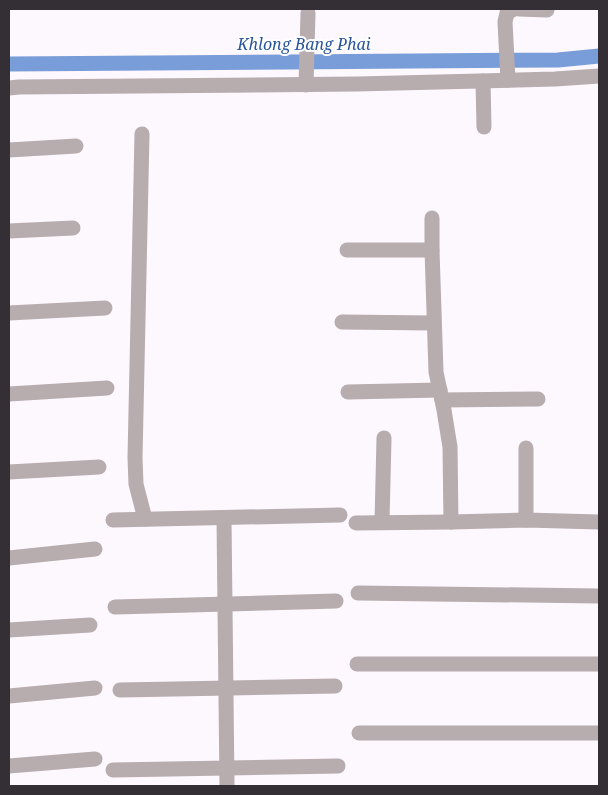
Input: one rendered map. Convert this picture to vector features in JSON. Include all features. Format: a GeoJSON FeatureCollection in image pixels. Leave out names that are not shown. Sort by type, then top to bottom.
{"type":"FeatureCollection","features":[{"type":"Feature","properties":{"kind":"street"},"geometry":{"type":"LineString","coordinates":[[508,75],[505,22],[507,13],[514,9]]}},
{"type":"Feature","properties":{"kind":"street"},"geometry":{"type":"LineString","coordinates":[[519,9],[546,10]]}},
{"type":"Feature","properties":{"kind":"street"},"geometry":{"type":"LineString","coordinates":[[306,78],[308,13]]}},
{"type":"Feature","properties":{"kind":"street"},"geometry":{"type":"LineString","coordinates":[[9,88],[19,86],[306,78],[483,81],[508,75],[555,79],[599,76]]}},
{"type":"Feature","properties":{"kind":"street"},"geometry":{"type":"LineString","coordinates":[[483,81],[484,128]]}},
{"type":"Feature","properties":{"kind":"street"},"geometry":{"type":"LineString","coordinates":[[142,134],[135,458],[136,484],[145,519]]}},
{"type":"Feature","properties":{"kind":"street"},"geometry":{"type":"LineString","coordinates":[[9,150],[76,146]]}},
{"type":"Feature","properties":{"kind":"street"},"geometry":{"type":"LineString","coordinates":[[432,218],[433,323],[436,372],[450,446],[450,522]]}},
{"type":"Feature","properties":{"kind":"street"},"geometry":{"type":"LineString","coordinates":[[9,231],[73,228]]}},
{"type":"Feature","properties":{"kind":"street"},"geometry":{"type":"LineString","coordinates":[[346,250],[432,250]]}},
{"type":"Feature","properties":{"kind":"street"},"geometry":{"type":"LineString","coordinates":[[9,313],[106,308]]}},
{"type":"Feature","properties":{"kind":"street"},"geometry":{"type":"LineString","coordinates":[[342,322],[433,323]]}},
{"type":"Feature","properties":{"kind":"street"},"geometry":{"type":"LineString","coordinates":[[9,394],[107,388]]}},
{"type":"Feature","properties":{"kind":"street"},"geometry":{"type":"LineString","coordinates":[[348,392],[538,399]]}},
{"type":"Feature","properties":{"kind":"street"},"geometry":{"type":"LineString","coordinates":[[382,522],[384,438]]}},
{"type":"Feature","properties":{"kind":"street"},"geometry":{"type":"LineString","coordinates":[[526,448],[526,520]]}},
{"type":"Feature","properties":{"kind":"street"},"geometry":{"type":"LineString","coordinates":[[9,472],[99,467]]}},
{"type":"Feature","properties":{"kind":"street"},"geometry":{"type":"LineString","coordinates":[[113,520],[340,515]]}},
{"type":"Feature","properties":{"kind":"street"},"geometry":{"type":"LineString","coordinates":[[224,519],[227,786]]}},
{"type":"Feature","properties":{"kind":"street"},"geometry":{"type":"LineString","coordinates":[[356,523],[526,520],[599,522]]}},
{"type":"Feature","properties":{"kind":"street"},"geometry":{"type":"LineString","coordinates":[[9,558],[95,549]]}},
{"type":"Feature","properties":{"kind":"street"},"geometry":{"type":"LineString","coordinates":[[358,593],[599,596]]}},
{"type":"Feature","properties":{"kind":"street"},"geometry":{"type":"LineString","coordinates":[[114,607],[336,601]]}},
{"type":"Feature","properties":{"kind":"street"},"geometry":{"type":"LineString","coordinates":[[9,630],[90,625]]}},
{"type":"Feature","properties":{"kind":"street"},"geometry":{"type":"LineString","coordinates":[[357,664],[599,664]]}},
{"type":"Feature","properties":{"kind":"street"},"geometry":{"type":"LineString","coordinates":[[120,690],[335,686]]}},
{"type":"Feature","properties":{"kind":"street"},"geometry":{"type":"LineString","coordinates":[[9,696],[95,688]]}},
{"type":"Feature","properties":{"kind":"street"},"geometry":{"type":"LineString","coordinates":[[359,733],[599,733]]}},
{"type":"Feature","properties":{"kind":"street"},"geometry":{"type":"LineString","coordinates":[[9,766],[95,758]]}},
{"type":"Feature","properties":{"kind":"street"},"geometry":{"type":"LineString","coordinates":[[113,770],[338,766]]}},
{"type":"Feature","properties":{"kind":"waterway","name":"Khlong Bang Phai"},"geometry":{"type":"LineString","coordinates":[[9,64],[558,60],[599,56]]}}]}
